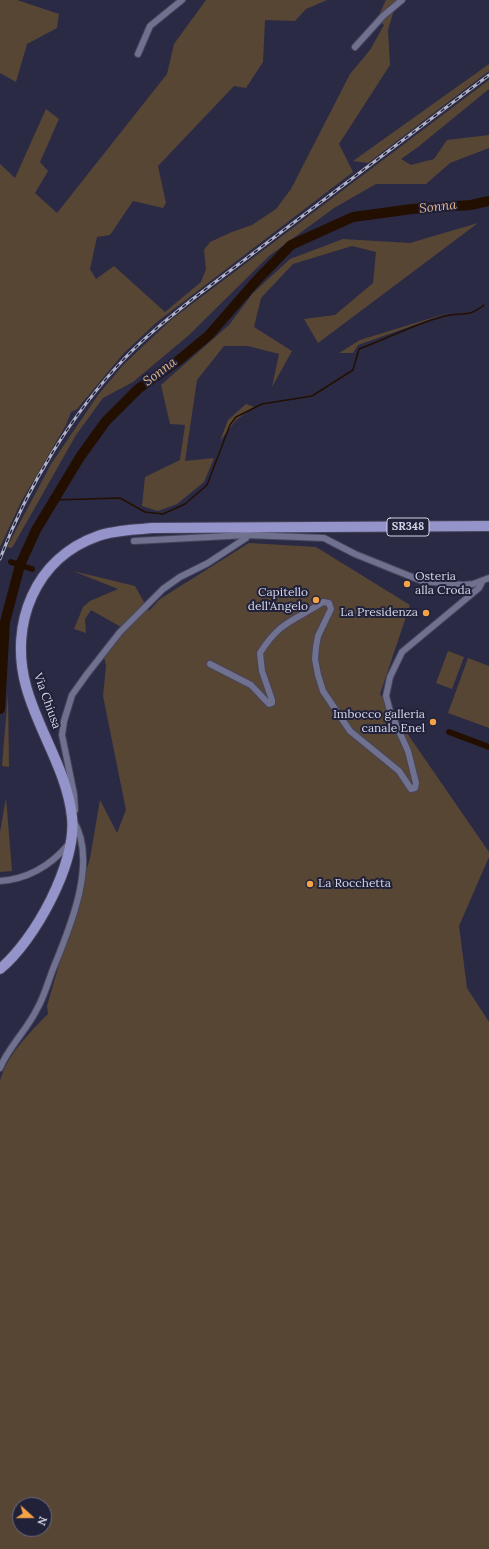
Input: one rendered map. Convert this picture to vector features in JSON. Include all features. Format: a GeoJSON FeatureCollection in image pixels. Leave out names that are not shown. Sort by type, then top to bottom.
{"type":"FeatureCollection","features":[{"type":"Feature","properties":{"kind":"main road","name":"Via Chiusa"},"geometry":{"type":"LineString","coordinates":[[0,969],[13,958],[28,938],[56,889],[68,862],[72,840],[71,804],[62,775],[26,687],[20,660],[21,627],[29,604],[36,585],[54,564],[72,549],[99,536],[121,531],[152,528],[489,526]]}},
{"type":"Feature","properties":{"kind":"street"},"geometry":{"type":"LineString","coordinates":[[138,54],[150,26],[182,0]]}},
{"type":"Feature","properties":{"kind":"street"},"geometry":{"type":"LineString","coordinates":[[355,47],[383,16],[402,0]]}},
{"type":"Feature","properties":{"kind":"street"},"geometry":{"type":"LineString","coordinates":[[0,1068],[14,1042],[37,1010],[78,903],[83,857],[77,826],[72,819],[74,794],[62,734],[64,721],[72,695],[120,632],[162,588],[208,563],[246,538],[247,534]]}},
{"type":"Feature","properties":{"kind":"street"},"geometry":{"type":"LineString","coordinates":[[134,541],[247,534],[324,538],[355,554],[422,581],[463,584],[482,582],[489,578]]}},
{"type":"Feature","properties":{"kind":"street"},"geometry":{"type":"LineString","coordinates":[[210,664],[251,686],[269,704],[272,703],[262,671],[260,653],[276,631],[283,625],[323,602],[329,603],[331,609],[318,636],[316,648],[316,667],[323,691],[350,730],[399,771],[411,789],[415,788],[416,783],[408,751],[390,711],[386,696],[390,677],[402,652],[479,588],[482,582]]}},
{"type":"Feature","properties":{"kind":"street"},"geometry":{"type":"LineString","coordinates":[[0,881],[25,877],[42,870],[59,856],[72,840]]}},
{"type":"Feature","properties":{"kind":"shaded area"},"geometry":{"type":"Polygon","coordinates":[[[0,0],[17,0],[59,14],[57,28],[27,44],[16,82],[0,73],[0,0]]]}},
{"type":"Feature","properties":{"kind":"shaded area"},"geometry":{"type":"Polygon","coordinates":[[[206,0],[327,0],[306,9],[295,21],[265,20],[263,62],[246,88],[234,86],[158,166],[166,203],[163,208],[133,201],[110,235],[97,237],[90,269],[96,279],[114,266],[165,312],[201,282],[206,269],[204,250],[210,242],[252,225],[276,209],[291,189],[350,74],[370,50],[384,25],[377,19],[386,0],[397,0],[388,30],[390,65],[339,144],[353,172],[157,322],[123,354],[77,409],[71,412],[66,425],[21,502],[0,547],[0,164],[15,178],[46,109],[59,119],[40,162],[48,171],[35,193],[57,213],[167,74],[174,44],[206,0]]]}},
{"type":"Feature","properties":{"kind":"shaded area"},"geometry":{"type":"Polygon","coordinates":[[[489,64],[489,71],[368,163],[353,161],[489,64]]]}},
{"type":"Feature","properties":{"kind":"shaded area"},"geometry":{"type":"Polygon","coordinates":[[[489,80],[489,89],[401,159],[411,165],[434,159],[447,140],[489,135],[489,148],[450,163],[426,184],[376,184],[334,208],[269,256],[189,335],[133,382],[103,398],[76,435],[12,548],[7,547],[51,464],[98,395],[124,364],[172,319],[489,80]]]}},
{"type":"Feature","properties":{"kind":"shaded area"},"geometry":{"type":"Polygon","coordinates":[[[478,223],[318,343],[304,319],[335,315],[373,283],[376,252],[352,246],[293,264],[261,298],[254,327],[292,351],[272,387],[279,354],[248,346],[224,346],[197,380],[185,461],[214,458],[204,482],[177,504],[158,511],[142,506],[145,477],[180,460],[185,425],[170,424],[161,385],[229,325],[253,293],[290,259],[343,239],[410,243],[478,223]]]}},
{"type":"Feature","properties":{"kind":"shaded area"},"geometry":{"type":"Polygon","coordinates":[[[451,312],[358,345],[353,353],[339,353],[360,340],[451,312]]]}},
{"type":"Feature","properties":{"kind":"shaded area"},"geometry":{"type":"Polygon","coordinates":[[[246,404],[254,407],[236,420],[220,441],[228,420],[246,404]]]}},
{"type":"Feature","properties":{"kind":"shaded area"},"geometry":{"type":"Polygon","coordinates":[[[249,543],[316,547],[410,605],[380,694],[489,852],[489,857],[459,926],[467,988],[489,1022],[489,1549],[0,1549],[0,1081],[3,1071],[13,1053],[48,1014],[47,1006],[90,858],[100,800],[117,833],[126,810],[103,696],[106,666],[104,657],[121,627],[91,610],[85,619],[86,633],[74,629],[83,607],[90,601],[118,589],[73,571],[135,586],[149,611],[160,599],[249,543]]]}},
{"type":"Feature","properties":{"kind":"shaded area"},"geometry":{"type":"Polygon","coordinates":[[[448,651],[464,657],[452,689],[436,683],[448,651]]]}},
{"type":"Feature","properties":{"kind":"shaded area"},"geometry":{"type":"Polygon","coordinates":[[[468,658],[489,666],[489,728],[448,713],[468,658]]]}},
{"type":"Feature","properties":{"kind":"shaded area"},"geometry":{"type":"Polygon","coordinates":[[[8,694],[9,767],[2,766],[8,694]]]}},
{"type":"Feature","properties":{"kind":"shaded area"},"geometry":{"type":"Polygon","coordinates":[[[6,798],[12,871],[0,872],[0,832],[6,798]]]}},
{"type":"Feature","properties":{"kind":"waterway","name":"Sonna"},"geometry":{"type":"LineString","coordinates":[[0,709],[5,622],[20,565],[36,530],[80,457],[106,421],[138,389],[179,360],[209,335],[257,280],[291,245],[353,217],[412,209],[471,205],[489,201]]}},
{"type":"Feature","properties":{"kind":"waterway"},"geometry":{"type":"LineString","coordinates":[[54,500],[120,498],[145,512],[163,514],[185,504],[207,485],[230,425],[236,417],[262,404],[312,396],[353,370],[359,349],[431,320],[448,315],[473,312],[484,305]]}},
{"type":"Feature","properties":{"kind":"waterway","name":"Sonna"},"geometry":{"type":"LineString","coordinates":[[11,562],[32,569]]}},
{"type":"Feature","properties":{"kind":"waterway"},"geometry":{"type":"LineString","coordinates":[[449,732],[489,747]]}},
{"type":"Feature","properties":{"kind":"railway"},"geometry":{"type":"LineString","coordinates":[[0,559],[23,505],[53,452],[87,402],[133,350],[158,327],[194,298],[489,75]]}},
{"type":"Feature","properties":{"kind":"place","name":"Osteria alla Croda"},"geometry":{"type":"Point","coordinates":[407,584]}},
{"type":"Feature","properties":{"kind":"place","name":"Capitello dell'Angelo"},"geometry":{"type":"Point","coordinates":[316,600]}},
{"type":"Feature","properties":{"kind":"place","name":"La Presidenza"},"geometry":{"type":"Point","coordinates":[426,613]}},
{"type":"Feature","properties":{"kind":"place","name":"Imbocco galleria canale Enel"},"geometry":{"type":"Point","coordinates":[433,722]}},
{"type":"Feature","properties":{"kind":"place","name":"La Rocchetta"},"geometry":{"type":"Point","coordinates":[310,884]}}]}
